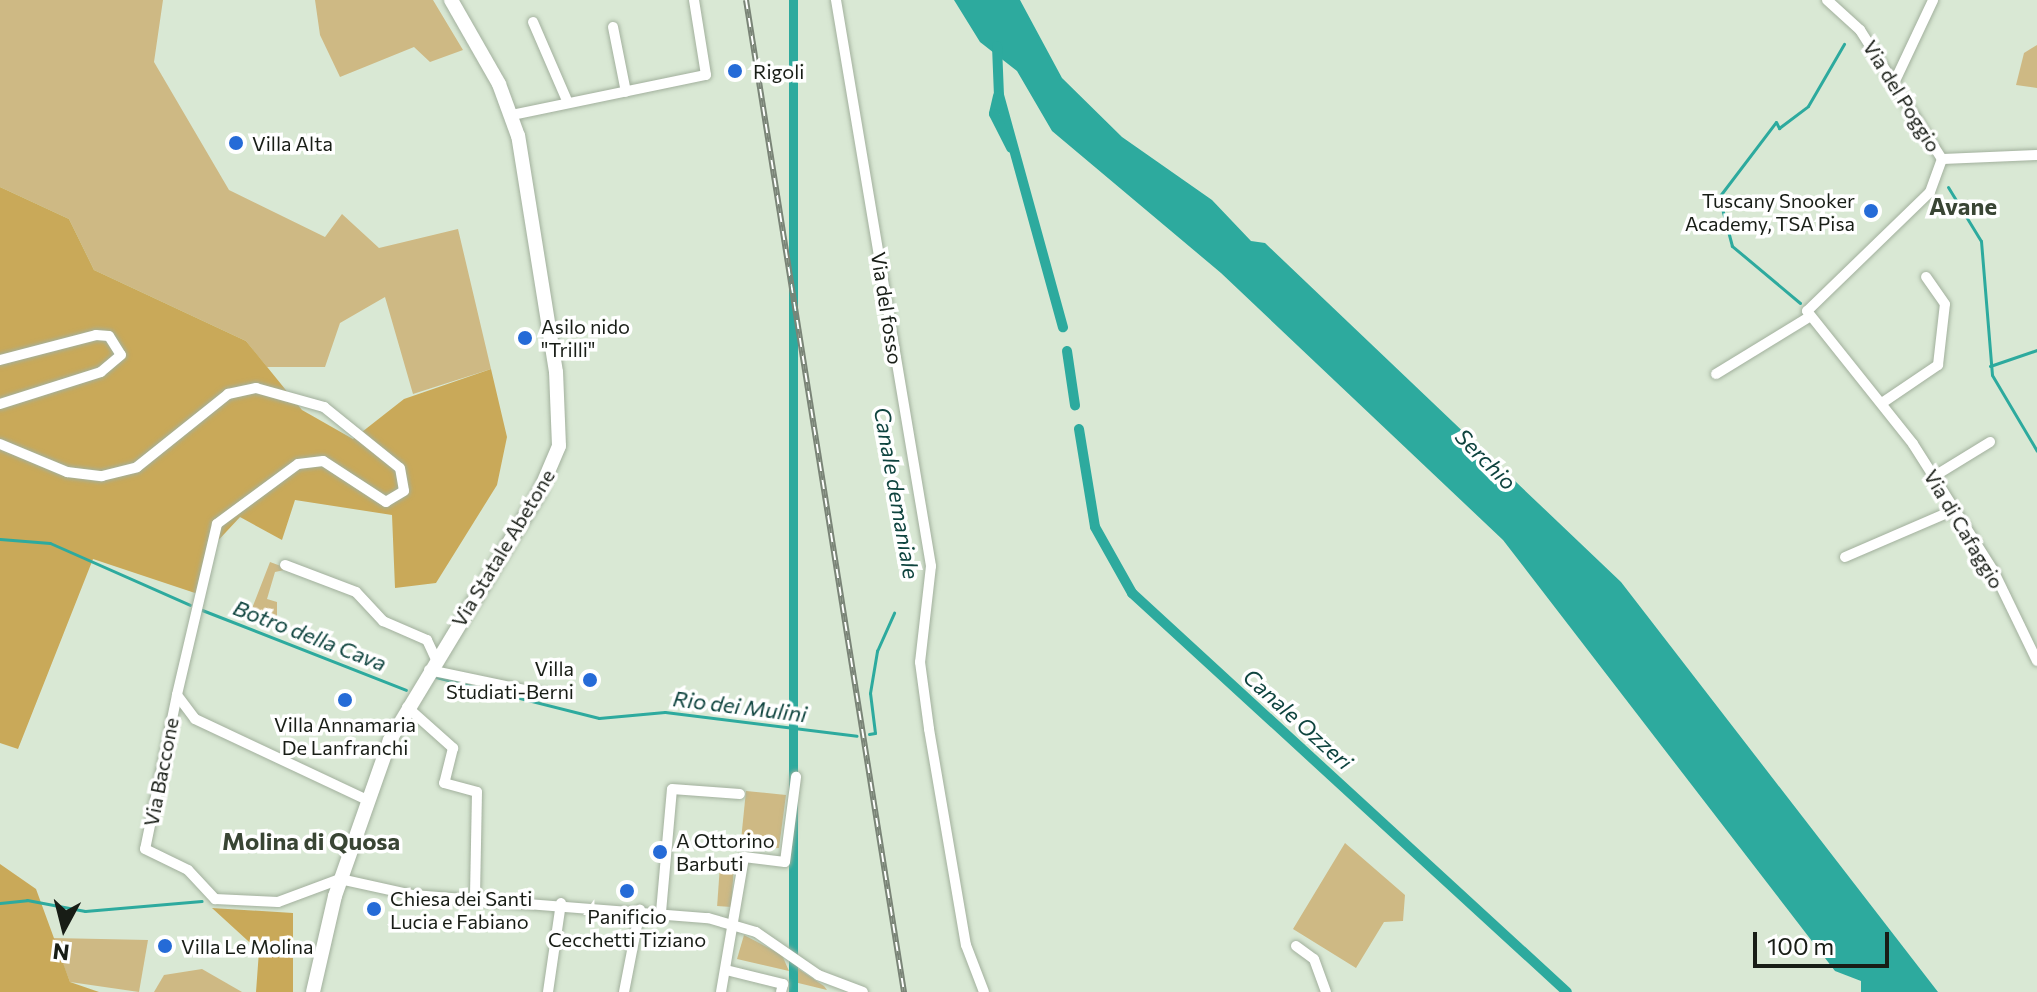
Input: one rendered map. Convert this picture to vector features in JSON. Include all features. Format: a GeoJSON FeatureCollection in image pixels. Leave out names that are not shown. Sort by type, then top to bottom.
{"type":"FeatureCollection","features":[{"type":"Feature","properties":{"kind":"main road","name":"Via Statale Abetone"},"geometry":{"type":"LineString","coordinates":[[313,992],[340,879],[367,800],[407,707],[539,493],[559,446],[556,372],[512,115],[451,0]]}},
{"type":"Feature","properties":{"kind":"street"},"geometry":{"type":"LineString","coordinates":[[512,115],[706,75],[694,0]]}},
{"type":"Feature","properties":{"kind":"street","name":"Via del fosso"},"geometry":{"type":"LineString","coordinates":[[836,0],[931,566],[920,662],[929,729],[966,945],[984,992]]}},
{"type":"Feature","properties":{"kind":"street","name":"Via del Poggio"},"geometry":{"type":"LineString","coordinates":[[1827,0],[1860,30],[1942,159]]}},
{"type":"Feature","properties":{"kind":"street"},"geometry":{"type":"LineString","coordinates":[[1894,83],[1933,0]]}},
{"type":"Feature","properties":{"kind":"street"},"geometry":{"type":"LineString","coordinates":[[533,22],[568,103]]}},
{"type":"Feature","properties":{"kind":"street"},"geometry":{"type":"LineString","coordinates":[[613,27],[626,92]]}},
{"type":"Feature","properties":{"kind":"street"},"geometry":{"type":"LineString","coordinates":[[1716,374],[1809,317],[1807,304],[1930,192],[1942,159],[2037,155]]}},
{"type":"Feature","properties":{"kind":"street"},"geometry":{"type":"LineString","coordinates":[[1882,403],[1938,365],[1945,304],[1926,277]]}},
{"type":"Feature","properties":{"kind":"street","name":"Via di Cafaggio"},"geometry":{"type":"LineString","coordinates":[[1809,317],[1882,403],[1933,477],[2037,661]]}},
{"type":"Feature","properties":{"kind":"street"},"geometry":{"type":"LineString","coordinates":[[0,360],[96,335],[109,336],[121,355],[101,372],[0,404]]}},
{"type":"Feature","properties":{"kind":"street","name":"Via Baccone"},"geometry":{"type":"LineString","coordinates":[[0,444],[67,472],[102,476],[137,467],[228,394],[256,388],[324,407],[400,468],[404,491],[386,502],[323,461],[298,464],[217,524],[145,849],[188,870],[215,899],[278,902],[340,879]]}},
{"type":"Feature","properties":{"kind":"street"},"geometry":{"type":"LineString","coordinates":[[1933,477],[1990,442]]}},
{"type":"Feature","properties":{"kind":"street"},"geometry":{"type":"LineString","coordinates":[[1845,557],[1954,510]]}},
{"type":"Feature","properties":{"kind":"street"},"geometry":{"type":"LineString","coordinates":[[285,565],[356,592],[383,621],[427,640],[432,664],[549,695]]}},
{"type":"Feature","properties":{"kind":"street"},"geometry":{"type":"LineString","coordinates":[[177,695],[195,719],[367,800]]}},
{"type":"Feature","properties":{"kind":"street"},"geometry":{"type":"LineString","coordinates":[[407,707],[453,748],[444,783],[477,792],[475,898]]}},
{"type":"Feature","properties":{"kind":"street"},"geometry":{"type":"LineString","coordinates":[[721,992],[737,925],[744,857],[785,862],[796,777]]}},
{"type":"Feature","properties":{"kind":"street"},"geometry":{"type":"LineString","coordinates":[[661,912],[672,789],[740,794]]}},
{"type":"Feature","properties":{"kind":"street"},"geometry":{"type":"LineString","coordinates":[[340,879],[400,893],[640,910],[737,925],[837,988],[863,992]]}},
{"type":"Feature","properties":{"kind":"street"},"geometry":{"type":"LineString","coordinates":[[548,992],[561,903]]}},
{"type":"Feature","properties":{"kind":"street"},"geometry":{"type":"LineString","coordinates":[[624,992],[640,910]]}},
{"type":"Feature","properties":{"kind":"street"},"geometry":{"type":"LineString","coordinates":[[1296,946],[1321,970],[1326,992]]}},
{"type":"Feature","properties":{"kind":"street"},"geometry":{"type":"LineString","coordinates":[[726,970],[783,984],[781,992]]}},
{"type":"Feature","properties":{"kind":"shaded area"},"geometry":{"type":"Polygon","coordinates":[[[0,0],[163,0],[154,62],[229,190],[325,237],[342,214],[379,248],[458,229],[491,369],[413,394],[385,297],[340,323],[325,367],[267,367],[246,341],[94,270],[69,219],[0,187],[0,0]]]}},
{"type":"Feature","properties":{"kind":"shaded area"},"geometry":{"type":"Polygon","coordinates":[[[315,0],[433,0],[463,50],[430,62],[414,47],[340,77],[320,35],[315,0]]]}},
{"type":"Feature","properties":{"kind":"shaded area"},"geometry":{"type":"Polygon","coordinates":[[[2037,45],[2037,88],[2016,85],[2024,53],[2037,45]]]}},
{"type":"Feature","properties":{"kind":"shaded area"},"geometry":{"type":"Polygon","coordinates":[[[0,187],[69,219],[94,270],[246,341],[302,410],[353,439],[404,399],[491,369],[507,437],[497,485],[436,583],[395,588],[392,515],[295,500],[282,540],[240,517],[213,546],[201,595],[93,559],[18,749],[0,743],[0,187]]]}},
{"type":"Feature","properties":{"kind":"shaded area"},"geometry":{"type":"Polygon","coordinates":[[[270,562],[289,569],[275,572],[267,599],[277,602],[277,617],[251,611],[270,562]]]}},
{"type":"Feature","properties":{"kind":"shaded area"},"geometry":{"type":"Polygon","coordinates":[[[746,791],[786,795],[779,848],[740,850],[746,791]]]}},
{"type":"Feature","properties":{"kind":"shaded area"},"geometry":{"type":"Polygon","coordinates":[[[1345,843],[1405,895],[1403,921],[1384,922],[1356,968],[1293,929],[1345,843]]]}},
{"type":"Feature","properties":{"kind":"shaded area"},"geometry":{"type":"Polygon","coordinates":[[[0,864],[36,889],[70,982],[99,992],[0,992],[0,864]]]}},
{"type":"Feature","properties":{"kind":"shaded area"},"geometry":{"type":"Polygon","coordinates":[[[720,865],[734,866],[731,907],[717,906],[720,865]]]}},
{"type":"Feature","properties":{"kind":"shaded area"},"geometry":{"type":"Polygon","coordinates":[[[212,908],[293,913],[293,992],[256,992],[259,951],[212,908]]]}},
{"type":"Feature","properties":{"kind":"shaded area"},"geometry":{"type":"Polygon","coordinates":[[[744,935],[782,955],[789,971],[737,959],[744,935]]]}},
{"type":"Feature","properties":{"kind":"shaded area"},"geometry":{"type":"Polygon","coordinates":[[[53,938],[148,940],[139,992],[70,982],[53,938]]]}},
{"type":"Feature","properties":{"kind":"shaded area"},"geometry":{"type":"Polygon","coordinates":[[[794,966],[824,986],[827,990],[790,981],[794,966]]]}},
{"type":"Feature","properties":{"kind":"shaded area"},"geometry":{"type":"Polygon","coordinates":[[[202,969],[242,992],[154,992],[164,975],[202,969]]]}},
{"type":"Feature","properties":{"kind":"water"},"geometry":{"type":"Polygon","coordinates":[[[789,0],[798,0],[798,992],[789,992],[789,0]]]}},
{"type":"Feature","properties":{"kind":"water","name":"Serchio"},"geometry":{"type":"Polygon","coordinates":[[[954,0],[1020,0],[1062,78],[1122,137],[1212,200],[1251,241],[1265,243],[1621,582],[1938,992],[1861,992],[1861,981],[1835,971],[1503,540],[1221,273],[1052,131],[1017,71],[980,42],[954,0]]]}},
{"type":"Feature","properties":{"kind":"waterway"},"geometry":{"type":"LineString","coordinates":[[1800,303],[1732,246],[1719,197],[1776,122],[1779,128],[1808,106],[1844,44]]}},
{"type":"Feature","properties":{"kind":"waterway","name":"Canale Ozzeri"},"geometry":{"type":"LineString","coordinates":[[997,46],[999,95],[1063,327]]}},
{"type":"Feature","properties":{"kind":"waterway"},"geometry":{"type":"LineString","coordinates":[[998,96],[994,114],[1011,148]]}},
{"type":"Feature","properties":{"kind":"waterway"},"geometry":{"type":"LineString","coordinates":[[1948,187],[1981,241],[1992,375],[2037,451]]}},
{"type":"Feature","properties":{"kind":"waterway"},"geometry":{"type":"LineString","coordinates":[[1990,366],[2037,350]]}},
{"type":"Feature","properties":{"kind":"waterway","name":"Canale Ozzeri"},"geometry":{"type":"LineString","coordinates":[[1067,351],[1075,405]]}},
{"type":"Feature","properties":{"kind":"waterway","name":"Canale Ozzeri"},"geometry":{"type":"LineString","coordinates":[[1079,429],[1095,527],[1132,593],[1567,992]]}},
{"type":"Feature","properties":{"kind":"waterway","name":"Botro della Cava"},"geometry":{"type":"LineString","coordinates":[[0,539],[50,543],[190,605]]}},
{"type":"Feature","properties":{"kind":"waterway","name":"Botro della Cava"},"geometry":{"type":"LineString","coordinates":[[202,610],[406,690]]}},
{"type":"Feature","properties":{"kind":"waterway","name":"Rio dei Mulini"},"geometry":{"type":"LineString","coordinates":[[869,734],[875,733],[870,693],[877,651],[894,613]]}},
{"type":"Feature","properties":{"kind":"waterway","name":"Rio dei Mulini"},"geometry":{"type":"LineString","coordinates":[[436,677],[599,718],[665,712],[857,736]]}},
{"type":"Feature","properties":{"kind":"waterway","name":"Rio dei Mulini"},"geometry":{"type":"LineString","coordinates":[[0,903],[27,900],[85,911],[202,901]]}},
{"type":"Feature","properties":{"kind":"railway"},"geometry":{"type":"LineString","coordinates":[[746,0],[904,992]]}},
{"type":"Feature","properties":{"kind":"place","name":"Rigoli"},"geometry":{"type":"Point","coordinates":[735,71]}},
{"type":"Feature","properties":{"kind":"place","name":"Villa Alta"},"geometry":{"type":"Point","coordinates":[236,143]}},
{"type":"Feature","properties":{"kind":"place","name":"Tuscany Snooker Academy, TSA Pisa"},"geometry":{"type":"Point","coordinates":[1871,211]}},
{"type":"Feature","properties":{"kind":"place","name":"Asilo nido \"Trilli\""},"geometry":{"type":"Point","coordinates":[525,338]}},
{"type":"Feature","properties":{"kind":"place","name":"Villa Studiati-Berni"},"geometry":{"type":"Point","coordinates":[590,680]}},
{"type":"Feature","properties":{"kind":"place","name":"Villa Annamaria De Lanfranchi"},"geometry":{"type":"Point","coordinates":[345,700]}},
{"type":"Feature","properties":{"kind":"place","name":"A Ottorino Barbuti"},"geometry":{"type":"Point","coordinates":[660,852]}},
{"type":"Feature","properties":{"kind":"place","name":"Panificio Cecchetti Tiziano"},"geometry":{"type":"Point","coordinates":[627,891]}},
{"type":"Feature","properties":{"kind":"place","name":"Chiesa dei Santi Lucia e Fabiano"},"geometry":{"type":"Point","coordinates":[374,909]}},
{"type":"Feature","properties":{"kind":"place","name":"Villa Le Molina"},"geometry":{"type":"Point","coordinates":[165,946]}},
{"type":"Feature","properties":{"kind":"district","name":"Avane"},"geometry":{"type":"Point","coordinates":[1963,206]}},
{"type":"Feature","properties":{"kind":"district","name":"Molina di Quosa"},"geometry":{"type":"Point","coordinates":[311,841]}},
{"type":"Feature","properties":{"kind":"water label","name":"Canale demaniale"},"geometry":{"type":"Point","coordinates":[897,493]}}]}
